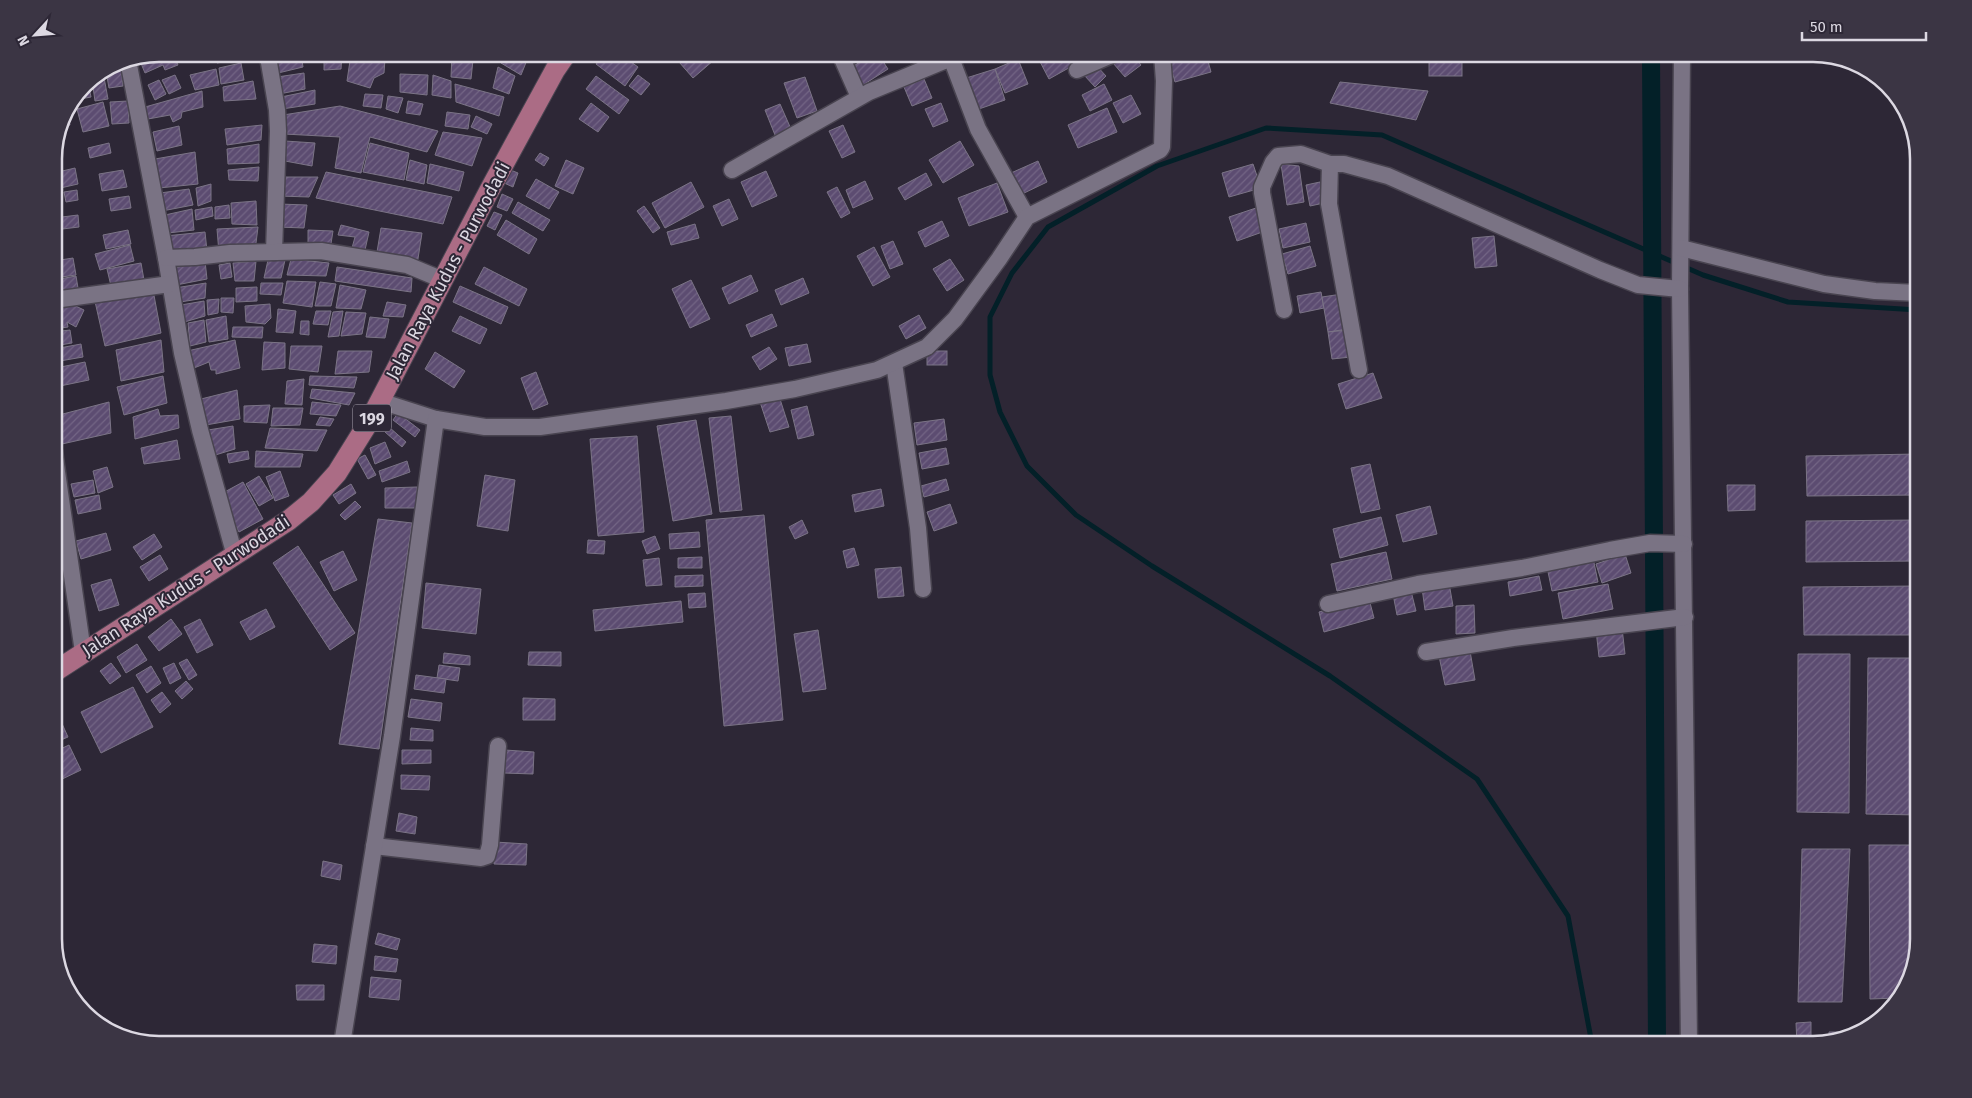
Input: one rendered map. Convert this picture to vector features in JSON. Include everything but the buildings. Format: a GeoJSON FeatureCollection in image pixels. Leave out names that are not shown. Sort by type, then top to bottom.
{"type":"FeatureCollection","features":[{"type":"Feature","properties":{"kind":"main road","name":"Jalan Raya Kudus - Purwodadi"},"geometry":{"type":"LineString","coordinates":[[63,666],[289,520],[311,502],[337,473],[380,401],[560,63]]}},
{"type":"Feature","properties":{"kind":"street"},"geometry":{"type":"LineString","coordinates":[[1077,70],[1094,62]]}},
{"type":"Feature","properties":{"kind":"street"},"geometry":{"type":"LineString","coordinates":[[380,401],[436,419],[484,427],[540,426],[741,398],[860,375],[894,363],[927,347],[955,319],[1026,217],[1160,150],[1162,146],[1164,81],[1163,62]]}},
{"type":"Feature","properties":{"kind":"street"},"geometry":{"type":"LineString","coordinates":[[1682,62],[1678,271],[1680,543],[1685,617],[1689,1036]]}},
{"type":"Feature","properties":{"kind":"street"},"geometry":{"type":"LineString","coordinates":[[269,63],[277,110],[278,132],[274,252]]}},
{"type":"Feature","properties":{"kind":"street"},"geometry":{"type":"LineString","coordinates":[[844,63],[859,97]]}},
{"type":"Feature","properties":{"kind":"street"},"geometry":{"type":"LineString","coordinates":[[732,170],[859,97],[940,63]]}},
{"type":"Feature","properties":{"kind":"street"},"geometry":{"type":"LineString","coordinates":[[953,63],[978,129],[1026,217]]}},
{"type":"Feature","properties":{"kind":"street"},"geometry":{"type":"LineString","coordinates":[[130,68],[182,353],[200,430],[235,556]]}},
{"type":"Feature","properties":{"kind":"street"},"geometry":{"type":"LineString","coordinates":[[1284,310],[1262,187],[1273,162],[1278,156],[1301,154],[1330,164],[1344,164],[1388,176],[1638,285],[1678,271],[1824,284],[1875,292],[1909,293]]}},
{"type":"Feature","properties":{"kind":"street"},"geometry":{"type":"LineString","coordinates":[[1330,164],[1329,204],[1359,370]]}},
{"type":"Feature","properties":{"kind":"street"},"geometry":{"type":"LineString","coordinates":[[166,258],[321,251],[407,265],[443,280]]}},
{"type":"Feature","properties":{"kind":"street"},"geometry":{"type":"LineString","coordinates":[[63,299],[170,284]]}},
{"type":"Feature","properties":{"kind":"street"},"geometry":{"type":"LineString","coordinates":[[894,363],[918,528],[923,589]]}},
{"type":"Feature","properties":{"kind":"street"},"geometry":{"type":"LineString","coordinates":[[343,1036],[392,736],[436,419]]}},
{"type":"Feature","properties":{"kind":"street"},"geometry":{"type":"LineString","coordinates":[[1328,604],[1418,584],[1522,568],[1650,543],[1680,543]]}},
{"type":"Feature","properties":{"kind":"street"},"geometry":{"type":"LineString","coordinates":[[63,559],[83,652]]}},
{"type":"Feature","properties":{"kind":"street"},"geometry":{"type":"LineString","coordinates":[[1426,652],[1642,621],[1685,617]]}},
{"type":"Feature","properties":{"kind":"street"},"geometry":{"type":"LineString","coordinates":[[374,846],[481,858],[487,856],[490,845],[498,746]]}},
{"type":"Feature","properties":{"kind":"waterway"},"geometry":{"type":"LineString","coordinates":[[1651,62],[1657,1036]]}},
{"type":"Feature","properties":{"kind":"waterway"},"geometry":{"type":"LineString","coordinates":[[1590,1036],[1568,916],[1477,779],[1330,676],[1152,566],[1076,515],[1027,466],[1000,412],[990,375],[990,317],[1012,273],[1048,227],[1157,166],[1266,128],[1382,135],[1703,275],[1788,302],[1909,309]]}}]}
